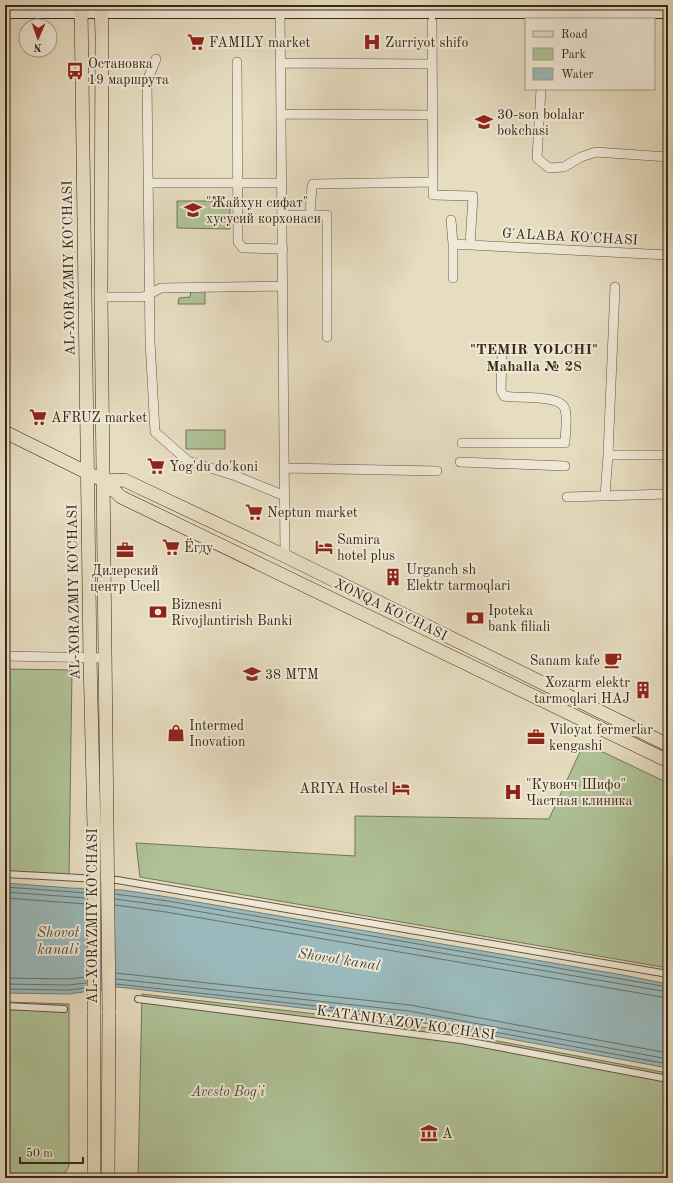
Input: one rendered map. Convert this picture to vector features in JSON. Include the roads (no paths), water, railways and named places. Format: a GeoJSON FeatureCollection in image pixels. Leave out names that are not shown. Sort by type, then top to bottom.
{"type":"FeatureCollection","features":[{"type":"Feature","properties":{"kind":"main road"},"geometry":{"type":"LineString","coordinates":[[5,12],[101,8],[280,12],[440,9],[543,16],[668,12]]}},
{"type":"Feature","properties":{"kind":"main road","name":"AL-XORAZMIY KO’CHASI"},"geometry":{"type":"LineString","coordinates":[[101,8],[101,297],[110,1174]]}},
{"type":"Feature","properties":{"kind":"main road","name":"AL-XORAZMIY KO’CHASI"},"geometry":{"type":"LineString","coordinates":[[81,9],[87,472],[94,828],[94,1172]]}},
{"type":"Feature","properties":{"kind":"main road","name":"XONQA KO'CHASI"},"geometry":{"type":"LineString","coordinates":[[5,432],[104,481],[121,496],[668,761]]}},
{"type":"Feature","properties":{"kind":"main road","name":"XONQA KO'CHASI"},"geometry":{"type":"LineString","coordinates":[[104,481],[124,480],[286,556],[566,696],[668,745]]}},
{"type":"Feature","properties":{"kind":"main road"},"geometry":{"type":"LineString","coordinates":[[560,709],[566,696]]}},
{"type":"Feature","properties":{"kind":"main road"},"geometry":{"type":"LineString","coordinates":[[84,1178],[94,1172]]}},
{"type":"Feature","properties":{"kind":"street"},"geometry":{"type":"LineString","coordinates":[[280,12],[286,556]]}},
{"type":"Feature","properties":{"kind":"street"},"geometry":{"type":"LineString","coordinates":[[432,22],[433,195],[473,196],[470,245]]}},
{"type":"Feature","properties":{"kind":"street"},"geometry":{"type":"LineString","coordinates":[[156,59],[148,81],[150,341],[155,432],[188,461],[236,476],[285,496]]}},
{"type":"Feature","properties":{"kind":"street"},"geometry":{"type":"LineString","coordinates":[[237,62],[238,242],[243,248],[283,249]]}},
{"type":"Feature","properties":{"kind":"street"},"geometry":{"type":"LineString","coordinates":[[281,63],[432,64]]}},
{"type":"Feature","properties":{"kind":"street"},"geometry":{"type":"LineString","coordinates":[[541,90],[536,158],[548,168],[564,167],[580,157],[596,152],[668,156]]}},
{"type":"Feature","properties":{"kind":"street"},"geometry":{"type":"LineString","coordinates":[[281,114],[433,115]]}},
{"type":"Feature","properties":{"kind":"street"},"geometry":{"type":"LineString","coordinates":[[310,214],[312,186],[316,183],[433,182]]}},
{"type":"Feature","properties":{"kind":"street"},"geometry":{"type":"LineString","coordinates":[[148,183],[282,183]]}},
{"type":"Feature","properties":{"kind":"street"},"geometry":{"type":"LineString","coordinates":[[282,215],[310,214],[327,216],[327,337]]}},
{"type":"Feature","properties":{"kind":"street"},"geometry":{"type":"LineString","coordinates":[[451,220],[453,278]]}},
{"type":"Feature","properties":{"kind":"street","name":"G'ALABA KO'CHASI"},"geometry":{"type":"LineString","coordinates":[[453,244],[668,255]]}},
{"type":"Feature","properties":{"kind":"street"},"geometry":{"type":"LineString","coordinates":[[101,297],[142,297],[161,288],[283,286]]}},
{"type":"Feature","properties":{"kind":"street"},"geometry":{"type":"LineString","coordinates":[[605,496],[615,287]]}},
{"type":"Feature","properties":{"kind":"street"},"geometry":{"type":"LineString","coordinates":[[462,443],[565,443],[566,413],[565,407],[561,403],[551,399],[511,398],[504,396],[501,390],[502,353]]}},
{"type":"Feature","properties":{"kind":"street"},"geometry":{"type":"LineString","coordinates":[[608,455],[668,455]]}},
{"type":"Feature","properties":{"kind":"street"},"geometry":{"type":"LineString","coordinates":[[460,462],[565,466]]}},
{"type":"Feature","properties":{"kind":"street"},"geometry":{"type":"LineString","coordinates":[[285,468],[437,471]]}},
{"type":"Feature","properties":{"kind":"street"},"geometry":{"type":"LineString","coordinates":[[567,497],[668,494]]}},
{"type":"Feature","properties":{"kind":"street"},"geometry":{"type":"LineString","coordinates":[[5,656],[105,658]]}},
{"type":"Feature","properties":{"kind":"street"},"geometry":{"type":"LineString","coordinates":[[5,874],[123,881],[668,974]]}},
{"type":"Feature","properties":{"kind":"street","name":"K.ATANIYAZOV KO'CHASI"},"geometry":{"type":"LineString","coordinates":[[138,999],[461,1040],[668,1079]]}},
{"type":"Feature","properties":{"kind":"street"},"geometry":{"type":"LineString","coordinates":[[5,1006],[64,1009]]}},
{"type":"Feature","properties":{"kind":"water","name":"Shovot kanali"},"geometry":{"type":"Polygon","coordinates":[[[5,883],[122,890],[168,897],[668,984],[668,1068],[407,1020],[118,987],[69,994],[5,993],[5,883]]]}},
{"type":"Feature","properties":{"kind":"place","name":"FAMILY market"},"geometry":{"type":"Point","coordinates":[196,42]}},
{"type":"Feature","properties":{"kind":"place","name":"Zurriyot shifo"},"geometry":{"type":"Point","coordinates":[372,42]}},
{"type":"Feature","properties":{"kind":"place","name":"Остановка 19 маршрута"},"geometry":{"type":"Point","coordinates":[75,71]}},
{"type":"Feature","properties":{"kind":"place","name":"30-son bolalar bokchasi"},"geometry":{"type":"Point","coordinates":[484,122]}},
{"type":"Feature","properties":{"kind":"place","name":"\"Жайхун сифат\" хусусий корхонаси"},"geometry":{"type":"Point","coordinates":[193,210]}},
{"type":"Feature","properties":{"kind":"place","name":"AFRUZ market"},"geometry":{"type":"Point","coordinates":[38,417]}},
{"type":"Feature","properties":{"kind":"place","name":"Yog'du do'koni"},"geometry":{"type":"Point","coordinates":[156,466]}},
{"type":"Feature","properties":{"kind":"place","name":"Neptun market"},"geometry":{"type":"Point","coordinates":[254,512]}},
{"type":"Feature","properties":{"kind":"place","name":"Ёгду"},"geometry":{"type":"Point","coordinates":[171,547]}},
{"type":"Feature","properties":{"kind":"place","name":"Samira hotel plus"},"geometry":{"type":"Point","coordinates":[324,547]}},
{"type":"Feature","properties":{"kind":"place","name":"Дилерский центр Ucell"},"geometry":{"type":"Point","coordinates":[125,550]}},
{"type":"Feature","properties":{"kind":"place","name":"Urganch sh Elektr tarmoqlari"},"geometry":{"type":"Point","coordinates":[393,577]}},
{"type":"Feature","properties":{"kind":"place","name":"Biznesni Rivojlantirish Banki"},"geometry":{"type":"Point","coordinates":[158,612]}},
{"type":"Feature","properties":{"kind":"place","name":"Ipoteka bank filiali"},"geometry":{"type":"Point","coordinates":[475,618]}},
{"type":"Feature","properties":{"kind":"place","name":"Sanam kafe"},"geometry":{"type":"Point","coordinates":[613,660]}},
{"type":"Feature","properties":{"kind":"place","name":"38 MTM"},"geometry":{"type":"Point","coordinates":[252,674]}},
{"type":"Feature","properties":{"kind":"place","name":"Xozarm elektr tarmoqlari HAJ"},"geometry":{"type":"Point","coordinates":[643,690]}},
{"type":"Feature","properties":{"kind":"place","name":"Intermed Inovation"},"geometry":{"type":"Point","coordinates":[176,733]}},
{"type":"Feature","properties":{"kind":"place","name":"Viloyat fermerlar kengashi"},"geometry":{"type":"Point","coordinates":[536,737]}},
{"type":"Feature","properties":{"kind":"place","name":"ARIYA Hostel"},"geometry":{"type":"Point","coordinates":[401,788]}},
{"type":"Feature","properties":{"kind":"place","name":"\"Кувонч Шифо\" Частная клиника"},"geometry":{"type":"Point","coordinates":[513,792]}},
{"type":"Feature","properties":{"kind":"place","name":"A"},"geometry":{"type":"Point","coordinates":[429,1133]}},
{"type":"Feature","properties":{"kind":"district","name":"\"TEMIR YOLCHI\" Mahalla № 28"},"geometry":{"type":"Point","coordinates":[534,358]}},
{"type":"Feature","properties":{"kind":"water label","name":"Shovot kanal"},"geometry":{"type":"Point","coordinates":[339,959]}},
{"type":"Feature","properties":{"kind":"park label","name":"Avesto Bog'i"},"geometry":{"type":"Point","coordinates":[228,1091]}}]}
